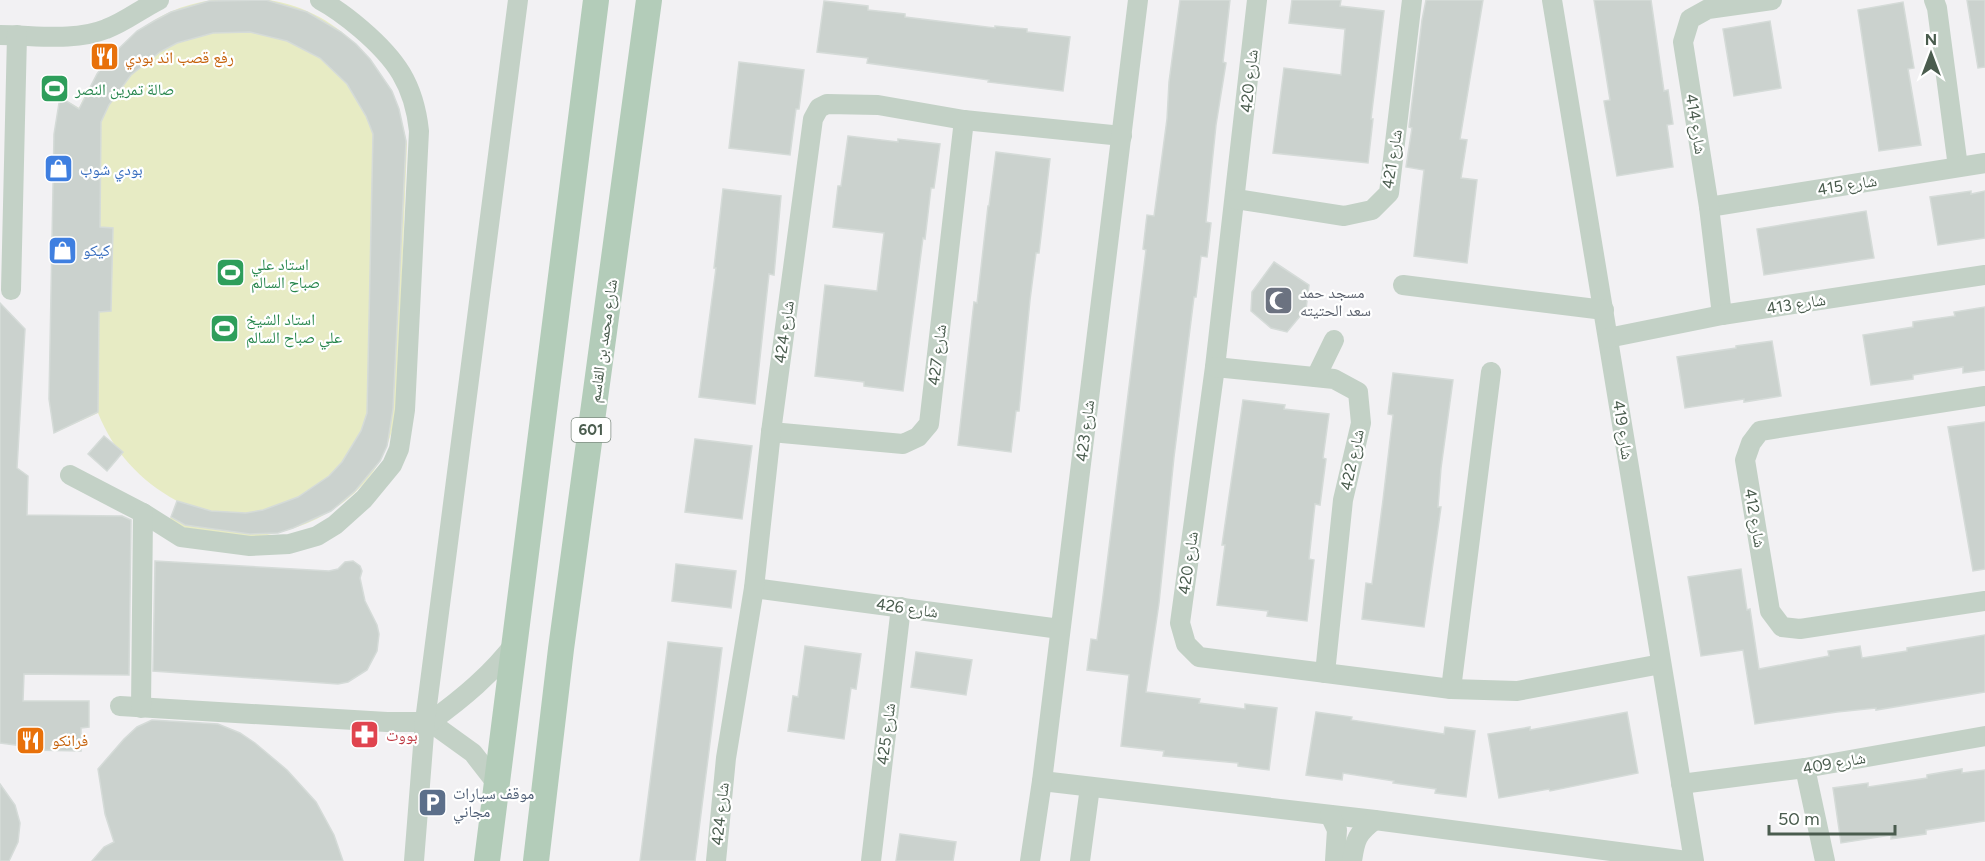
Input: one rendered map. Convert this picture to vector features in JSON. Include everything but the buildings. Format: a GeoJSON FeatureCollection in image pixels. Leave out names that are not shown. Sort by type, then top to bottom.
{"type":"FeatureCollection","features":[{"type":"Feature","properties":{"kind":"main road"},"geometry":{"type":"LineString","coordinates":[[487,861],[596,0]]}},
{"type":"Feature","properties":{"kind":"main road","name":"شارع محمد بن القاسم"},"geometry":{"type":"LineString","coordinates":[[536,861],[562,637],[649,0]]}},
{"type":"Feature","properties":{"kind":"street"},"geometry":{"type":"LineString","coordinates":[[11,290],[6,270],[8,35],[65,37],[92,34],[116,25],[159,0]]}},
{"type":"Feature","properties":{"kind":"street"},"geometry":{"type":"LineString","coordinates":[[70,475],[142,513],[181,537],[250,546],[289,544],[316,536],[335,525],[352,511],[392,465],[399,449],[405,410],[418,142],[417,117],[410,89],[397,64],[388,53],[338,10],[320,0]]}},
{"type":"Feature","properties":{"kind":"street"},"geometry":{"type":"LineString","coordinates":[[414,861],[428,722],[518,0]]}},
{"type":"Feature","properties":{"kind":"street","name":"شارع 423"},"geometry":{"type":"LineString","coordinates":[[1030,861],[1042,781],[1138,0]]}},
{"type":"Feature","properties":{"kind":"street","name":"شارع 420"},"geometry":{"type":"LineString","coordinates":[[1257,0],[1236,199],[1180,623],[1186,644],[1199,657],[1451,689],[1516,691],[1661,664]]}},
{"type":"Feature","properties":{"kind":"street","name":"شارع 421"},"geometry":{"type":"LineString","coordinates":[[1236,199],[1344,216],[1372,210],[1389,193],[1412,0]]}},
{"type":"Feature","properties":{"kind":"street","name":"شارع 419"},"geometry":{"type":"LineString","coordinates":[[1551,0],[1694,861]]}},
{"type":"Feature","properties":{"kind":"street","name":"شارع 414"},"geometry":{"type":"LineString","coordinates":[[1722,315],[1709,207],[1683,42],[1690,19],[1708,9],[1772,0]]}},
{"type":"Feature","properties":{"kind":"street"},"geometry":{"type":"LineString","coordinates":[[1934,0],[1937,8],[1958,167]]}},
{"type":"Feature","properties":{"kind":"street","name":"شارع 424"},"geometry":{"type":"LineString","coordinates":[[716,861],[726,758],[754,588],[771,432],[813,119],[819,108],[827,104],[878,105],[964,120],[1122,136]]}},
{"type":"Feature","properties":{"kind":"street","name":"شارع 427"},"geometry":{"type":"LineString","coordinates":[[771,432],[903,444],[918,437],[929,424],[964,120]]}},
{"type":"Feature","properties":{"kind":"street","name":"شارع 415"},"geometry":{"type":"LineString","coordinates":[[1709,207],[1985,163]]}},
{"type":"Feature","properties":{"kind":"street","name":"شارع 413"},"geometry":{"type":"LineString","coordinates":[[1608,338],[1722,315],[1985,275]]}},
{"type":"Feature","properties":{"kind":"street"},"geometry":{"type":"LineString","coordinates":[[1402,285],[1604,310]]}},
{"type":"Feature","properties":{"kind":"street","name":"شارع 422"},"geometry":{"type":"LineString","coordinates":[[1215,367],[1325,378],[1358,392],[1361,423],[1343,500],[1325,673]]}},
{"type":"Feature","properties":{"kind":"street"},"geometry":{"type":"LineString","coordinates":[[1451,689],[1491,372]]}},
{"type":"Feature","properties":{"kind":"street","name":"شارع 412"},"geometry":{"type":"LineString","coordinates":[[1985,396],[1760,431],[1751,443],[1745,460],[1770,611],[1782,627],[1800,629],[1985,601]]}},
{"type":"Feature","properties":{"kind":"street"},"geometry":{"type":"LineString","coordinates":[[141,708],[142,513]]}},
{"type":"Feature","properties":{"kind":"street","name":"شارع 426"},"geometry":{"type":"LineString","coordinates":[[754,588],[1060,629]]}},
{"type":"Feature","properties":{"kind":"street","name":"شارع 425"},"geometry":{"type":"LineString","coordinates":[[871,861],[901,607]]}},
{"type":"Feature","properties":{"kind":"street"},"geometry":{"type":"LineString","coordinates":[[428,722],[483,680],[516,642]]}},
{"type":"Feature","properties":{"kind":"street"},"geometry":{"type":"LineString","coordinates":[[120,706],[387,722],[428,722],[473,753],[497,784]]}},
{"type":"Feature","properties":{"kind":"street","name":"شارع 409"},"geometry":{"type":"LineString","coordinates":[[1681,784],[1805,768],[1985,736]]}},
{"type":"Feature","properties":{"kind":"street"},"geometry":{"type":"LineString","coordinates":[[1805,768],[1825,861]]}},
{"type":"Feature","properties":{"kind":"street"},"geometry":{"type":"LineString","coordinates":[[1042,781],[1375,820],[1646,858],[1687,861]]}},
{"type":"Feature","properties":{"kind":"street"},"geometry":{"type":"LineString","coordinates":[[1080,861],[1090,787]]}},
{"type":"Feature","properties":{"kind":"street"},"geometry":{"type":"LineString","coordinates":[[1330,815],[1337,830],[1335,861]]}},
{"type":"Feature","properties":{"kind":"street"},"geometry":{"type":"LineString","coordinates":[[1352,861],[1355,841],[1365,827],[1375,820]]}},
{"type":"Feature","properties":{"kind":"green space","name":"استاد الشيخ علي صباح السالم"},"geometry":{"type":"Polygon","coordinates":[[[214,0],[269,0],[295,6],[320,17],[342,32],[378,71],[401,118],[407,144],[397,408],[388,442],[373,472],[358,490],[340,504],[321,517],[299,526],[254,537],[231,538],[208,535],[168,524],[177,501],[151,484],[129,464],[104,427],[98,413],[54,433],[49,399],[60,97],[79,108],[102,69],[132,36],[170,12],[191,4],[214,0]]]}},
{"type":"Feature","properties":{"kind":"place","name":"رفع قصب اند بودي"},"geometry":{"type":"Point","coordinates":[104,57]}},
{"type":"Feature","properties":{"kind":"place","name":"صالة تمرين النصر"},"geometry":{"type":"Point","coordinates":[54,89]}},
{"type":"Feature","properties":{"kind":"place","name":"بودي شوب"},"geometry":{"type":"Point","coordinates":[59,169]}},
{"type":"Feature","properties":{"kind":"place","name":"كيكو"},"geometry":{"type":"Point","coordinates":[62,250]}},
{"type":"Feature","properties":{"kind":"place","name":"استاد علي صباح السالم"},"geometry":{"type":"Point","coordinates":[230,273]}},
{"type":"Feature","properties":{"kind":"place","name":"مسجد حمد سعد الحتيته"},"geometry":{"type":"Point","coordinates":[1279,301]}},
{"type":"Feature","properties":{"kind":"place","name":"استاد الشيخ علي صباح السالم"},"geometry":{"type":"Point","coordinates":[225,328]}},
{"type":"Feature","properties":{"kind":"place","name":"بووت"},"geometry":{"type":"Point","coordinates":[365,735]}},
{"type":"Feature","properties":{"kind":"place","name":"فرانكو"},"geometry":{"type":"Point","coordinates":[31,740]}},
{"type":"Feature","properties":{"kind":"place","name":"موقف سيارات مجاني"},"geometry":{"type":"Point","coordinates":[432,802]}}]}
